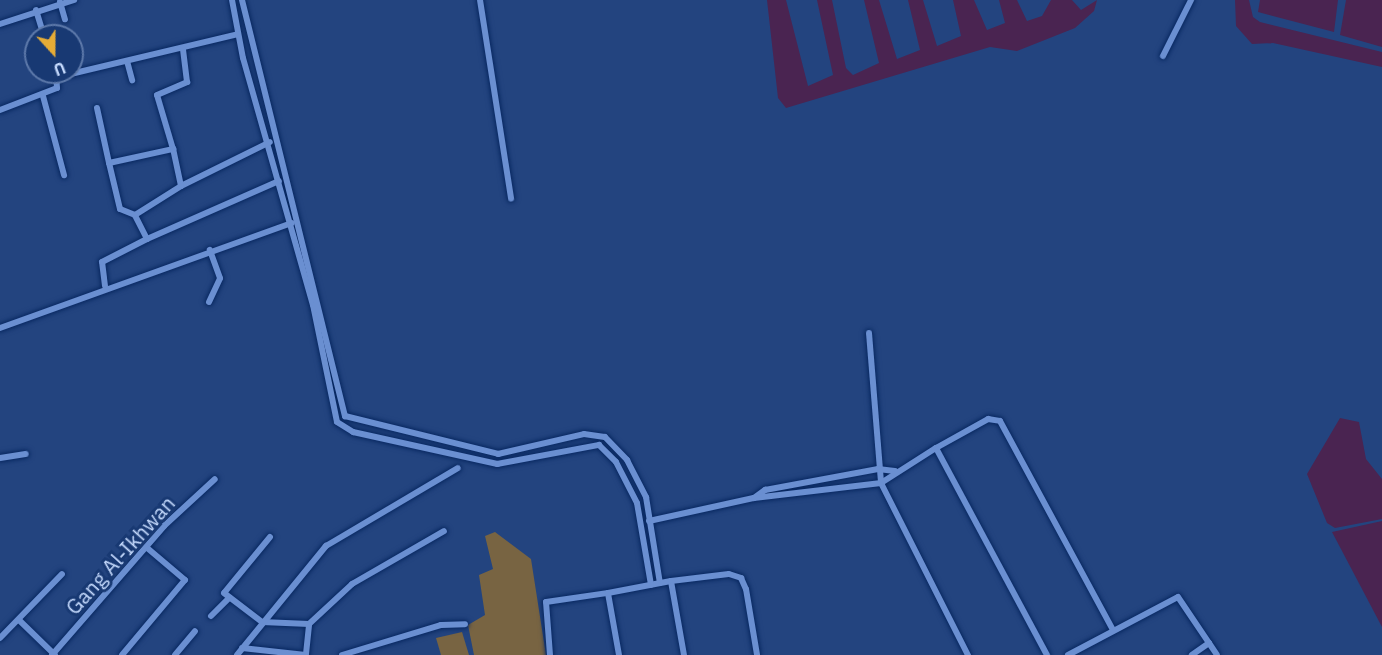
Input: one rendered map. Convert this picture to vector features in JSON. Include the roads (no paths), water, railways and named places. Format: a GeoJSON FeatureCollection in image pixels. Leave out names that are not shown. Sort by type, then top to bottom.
{"type":"FeatureCollection","features":[{"type":"Feature","properties":{"kind":"street"},"geometry":{"type":"LineString","coordinates":[[0,24],[60,2],[74,0]]}},
{"type":"Feature","properties":{"kind":"street"},"geometry":{"type":"LineString","coordinates":[[232,0],[238,34],[267,128],[279,181],[307,268]]}},
{"type":"Feature","properties":{"kind":"street"},"geometry":{"type":"LineString","coordinates":[[242,0],[253,57],[277,125],[341,427],[497,464],[588,444],[608,452],[628,482],[642,522],[651,585]]}},
{"type":"Feature","properties":{"kind":"street"},"geometry":{"type":"LineString","coordinates":[[480,0],[511,199]]}},
{"type":"Feature","properties":{"kind":"street"},"geometry":{"type":"LineString","coordinates":[[1163,56],[1191,0]]}},
{"type":"Feature","properties":{"kind":"street"},"geometry":{"type":"LineString","coordinates":[[60,2],[65,19]]}},
{"type":"Feature","properties":{"kind":"street"},"geometry":{"type":"LineString","coordinates":[[36,10],[40,24]]}},
{"type":"Feature","properties":{"kind":"street"},"geometry":{"type":"LineString","coordinates":[[84,70],[238,34]]}},
{"type":"Feature","properties":{"kind":"street"},"geometry":{"type":"LineString","coordinates":[[182,186],[157,95],[187,82],[183,48]]}},
{"type":"Feature","properties":{"kind":"street"},"geometry":{"type":"LineString","coordinates":[[127,61],[132,80]]}},
{"type":"Feature","properties":{"kind":"street"},"geometry":{"type":"LineString","coordinates":[[0,110],[43,96],[57,88],[57,84]]}},
{"type":"Feature","properties":{"kind":"street"},"geometry":{"type":"LineString","coordinates":[[43,96],[63,175]]}},
{"type":"Feature","properties":{"kind":"street"},"geometry":{"type":"LineString","coordinates":[[97,108],[120,209],[135,215],[147,239]]}},
{"type":"Feature","properties":{"kind":"street"},"geometry":{"type":"LineString","coordinates":[[267,128],[277,125]]}},
{"type":"Feature","properties":{"kind":"street"},"geometry":{"type":"LineString","coordinates":[[135,215],[182,186],[270,142]]}},
{"type":"Feature","properties":{"kind":"street"},"geometry":{"type":"LineString","coordinates":[[109,163],[172,149]]}},
{"type":"Feature","properties":{"kind":"street"},"geometry":{"type":"LineString","coordinates":[[105,286],[102,262],[147,239],[279,181]]}},
{"type":"Feature","properties":{"kind":"street"},"geometry":{"type":"LineString","coordinates":[[0,328],[105,286],[292,223]]}},
{"type":"Feature","properties":{"kind":"street"},"geometry":{"type":"LineString","coordinates":[[209,302],[220,278],[210,250]]}},
{"type":"Feature","properties":{"kind":"street"},"geometry":{"type":"LineString","coordinates":[[320,324],[339,403],[349,420],[498,454],[584,434],[605,437],[615,445],[637,478],[652,521],[660,583]]}},
{"type":"Feature","properties":{"kind":"street"},"geometry":{"type":"LineString","coordinates":[[869,333],[879,412],[878,469],[881,483],[968,655]]}},
{"type":"Feature","properties":{"kind":"street"},"geometry":{"type":"LineString","coordinates":[[642,522],[754,498],[881,483],[896,471],[988,419],[1000,421],[1113,630]]}},
{"type":"Feature","properties":{"kind":"street"},"geometry":{"type":"LineString","coordinates":[[608,452],[615,445]]}},
{"type":"Feature","properties":{"kind":"street"},"geometry":{"type":"LineString","coordinates":[[936,448],[1047,655]]}},
{"type":"Feature","properties":{"kind":"street"},"geometry":{"type":"LineString","coordinates":[[0,458],[26,454]]}},
{"type":"Feature","properties":{"kind":"street"},"geometry":{"type":"LineString","coordinates":[[497,464],[498,454]]}},
{"type":"Feature","properties":{"kind":"street"},"geometry":{"type":"LineString","coordinates":[[237,655],[262,622],[341,534],[458,468]]}},
{"type":"Feature","properties":{"kind":"street"},"geometry":{"type":"LineString","coordinates":[[754,498],[765,490],[878,469],[896,471]]}},
{"type":"Feature","properties":{"kind":"street"},"geometry":{"type":"LineString","coordinates":[[855,473],[858,486]]}},
{"type":"Feature","properties":{"kind":"street","name":"Gang Al-Ikhwan"},"geometry":{"type":"LineString","coordinates":[[54,654],[146,547],[215,479]]}},
{"type":"Feature","properties":{"kind":"street"},"geometry":{"type":"LineString","coordinates":[[242,648],[306,655],[309,624],[352,584],[444,531]]}},
{"type":"Feature","properties":{"kind":"street"},"geometry":{"type":"LineString","coordinates":[[270,537],[223,589],[229,598],[262,622],[309,624]]}},
{"type":"Feature","properties":{"kind":"street"},"geometry":{"type":"LineString","coordinates":[[122,655],[185,580],[146,547]]}},
{"type":"Feature","properties":{"kind":"street"},"geometry":{"type":"LineString","coordinates":[[0,638],[62,574]]}},
{"type":"Feature","properties":{"kind":"street"},"geometry":{"type":"LineString","coordinates":[[550,655],[546,602],[671,581],[741,578],[757,655]]}},
{"type":"Feature","properties":{"kind":"street"},"geometry":{"type":"LineString","coordinates":[[671,581],[684,655]]}},
{"type":"Feature","properties":{"kind":"street"},"geometry":{"type":"LineString","coordinates":[[608,593],[619,655]]}},
{"type":"Feature","properties":{"kind":"street"},"geometry":{"type":"LineString","coordinates":[[1068,655],[1178,597],[1217,655]]}},
{"type":"Feature","properties":{"kind":"street"},"geometry":{"type":"LineString","coordinates":[[211,616],[229,598]]}},
{"type":"Feature","properties":{"kind":"street"},"geometry":{"type":"LineString","coordinates":[[19,620],[54,654]]}},
{"type":"Feature","properties":{"kind":"street"},"geometry":{"type":"LineString","coordinates":[[342,655],[441,625],[465,624]]}},
{"type":"Feature","properties":{"kind":"street"},"geometry":{"type":"LineString","coordinates":[[175,655],[195,631]]}},
{"type":"Feature","properties":{"kind":"street"},"geometry":{"type":"LineString","coordinates":[[1192,655],[1209,642]]}}]}
